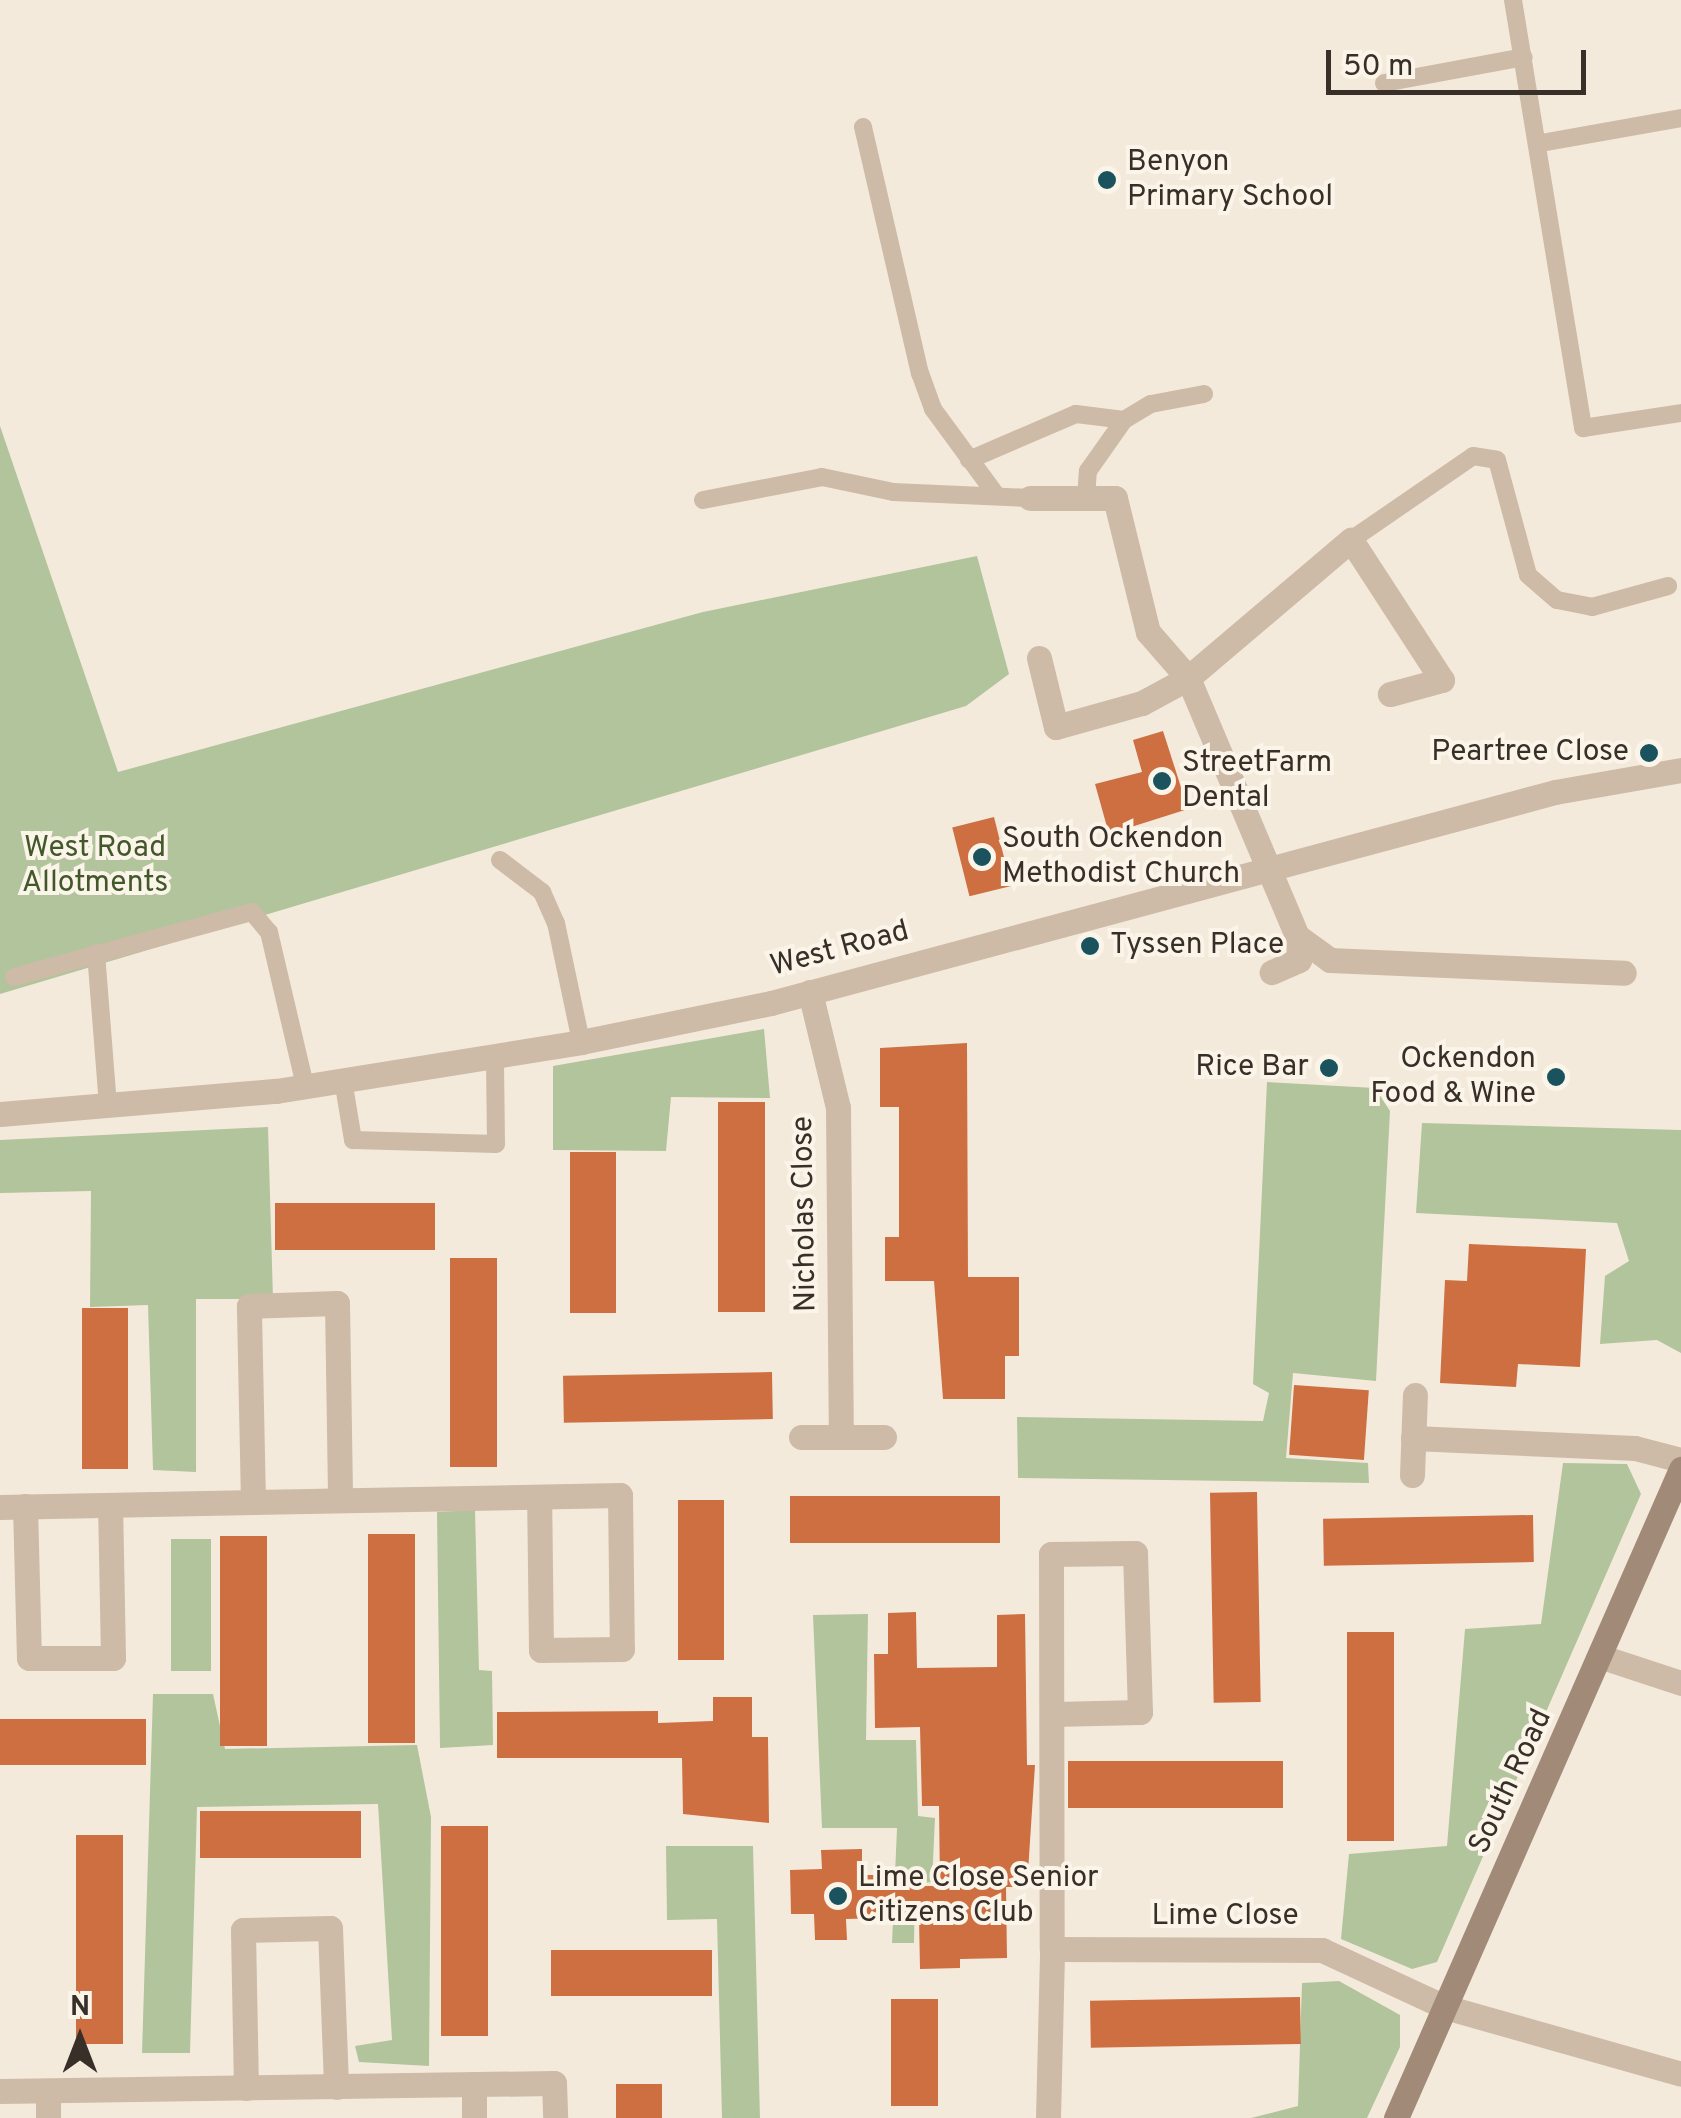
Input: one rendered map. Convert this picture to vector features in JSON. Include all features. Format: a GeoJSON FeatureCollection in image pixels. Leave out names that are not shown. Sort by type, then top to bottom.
{"type":"FeatureCollection","features":[{"type":"Feature","properties":{"kind":"main road","name":"South Road"},"geometry":{"type":"LineString","coordinates":[[1396,2118],[1604,1658],[1681,1469]]}},
{"type":"Feature","properties":{"kind":"street"},"geometry":{"type":"LineString","coordinates":[[1030,498],[1115,498],[1148,632],[1188,678],[1298,936],[1298,960],[1272,972]]}},
{"type":"Feature","properties":{"kind":"street"},"geometry":{"type":"LineString","coordinates":[[1039,658],[1056,727],[1142,703],[1188,678],[1352,540],[1442,680],[1390,694]]}},
{"type":"Feature","properties":{"kind":"street","name":"West Road"},"geometry":{"type":"LineString","coordinates":[[0,1114],[305,1086],[581,1042],[810,992],[1265,865],[1681,770]]}},
{"type":"Feature","properties":{"kind":"street"},"geometry":{"type":"LineString","coordinates":[[1298,936],[1330,960],[1624,973]]}},
{"type":"Feature","properties":{"kind":"street","name":"Nicholas Close"},"geometry":{"type":"LineString","coordinates":[[810,992],[838,1108],[842,1437]]}},
{"type":"Feature","properties":{"kind":"street"},"geometry":{"type":"LineString","coordinates":[[253,1502],[249,1306],[337,1303],[340,1500]]}},
{"type":"Feature","properties":{"kind":"street"},"geometry":{"type":"LineString","coordinates":[[1412,1475],[1414,1395]]}},
{"type":"Feature","properties":{"kind":"street"},"geometry":{"type":"LineString","coordinates":[[800,1436],[884,1437]]}},
{"type":"Feature","properties":{"kind":"street"},"geometry":{"type":"LineString","coordinates":[[1414,1438],[1634,1448],[1681,1460]]}},
{"type":"Feature","properties":{"kind":"street"},"geometry":{"type":"LineString","coordinates":[[110,1505],[113,1658],[29,1658],[12,1506],[620,1495],[622,1649],[540,1650],[539,1497]]}},
{"type":"Feature","properties":{"kind":"street"},"geometry":{"type":"LineString","coordinates":[[1048,2118],[1052,1949],[1051,1554],[1136,1553],[1140,1712],[1053,1714]]}},
{"type":"Feature","properties":{"kind":"street"},"geometry":{"type":"LineString","coordinates":[[1604,1658],[1681,1684]]}},
{"type":"Feature","properties":{"kind":"street"},"geometry":{"type":"LineString","coordinates":[[246,2088],[243,1930],[330,1928],[336,2087]]}},
{"type":"Feature","properties":{"kind":"street","name":"Lime Close"},"geometry":{"type":"LineString","coordinates":[[1052,1949],[1322,1950],[1446,2006],[1681,2074]]}},
{"type":"Feature","properties":{"kind":"street"},"geometry":{"type":"LineString","coordinates":[[0,2092],[554,2083],[555,2118]]}},
{"type":"Feature","properties":{"kind":"street"},"geometry":{"type":"LineString","coordinates":[[474,2084],[474,2118]]}},
{"type":"Feature","properties":{"kind":"street"},"geometry":{"type":"LineString","coordinates":[[48,2091],[48,2118]]}},
{"type":"Feature","properties":{"kind":"lane"},"geometry":{"type":"LineString","coordinates":[[1512,0],[1541,142],[1583,428],[1681,413]]}},
{"type":"Feature","properties":{"kind":"lane"},"geometry":{"type":"LineString","coordinates":[[1384,83],[1524,57]]}},
{"type":"Feature","properties":{"kind":"lane"},"geometry":{"type":"LineString","coordinates":[[1541,142],[1681,118]]}},
{"type":"Feature","properties":{"kind":"lane"},"geometry":{"type":"LineString","coordinates":[[863,128],[904,324],[933,409],[996,496]]}},
{"type":"Feature","properties":{"kind":"lane"},"geometry":{"type":"LineString","coordinates":[[1086,498],[1088,471],[1124,420],[1151,404],[1204,394]]}},
{"type":"Feature","properties":{"kind":"lane"},"geometry":{"type":"LineString","coordinates":[[970,460],[1076,414],[1124,420]]}},
{"type":"Feature","properties":{"kind":"lane"},"geometry":{"type":"LineString","coordinates":[[1352,540],[1473,456],[1497,460],[1528,575],[1557,600],[1592,607],[1668,586]]}},
{"type":"Feature","properties":{"kind":"lane"},"geometry":{"type":"LineString","coordinates":[[703,500],[822,477],[893,492],[1030,498]]}},
{"type":"Feature","properties":{"kind":"lane"},"geometry":{"type":"LineString","coordinates":[[500,860],[542,892],[556,924],[581,1042]]}},
{"type":"Feature","properties":{"kind":"lane"},"geometry":{"type":"LineString","coordinates":[[14,977],[237,911],[264,919],[305,1086]]}},
{"type":"Feature","properties":{"kind":"lane"},"geometry":{"type":"LineString","coordinates":[[96,952],[108,1106]]}},
{"type":"Feature","properties":{"kind":"lane"},"geometry":{"type":"LineString","coordinates":[[343,1080],[353,1140],[496,1144],[495,1056]]}},
{"type":"Feature","properties":{"kind":"green space","name":"West Road Allotments"},"geometry":{"type":"Polygon","coordinates":[[[0,426],[118,772],[703,612],[977,556],[1009,674],[966,706],[0,994],[0,426]]]}},
{"type":"Feature","properties":{"kind":"green space"},"geometry":{"type":"Polygon","coordinates":[[[764,1029],[770,1098],[671,1097],[666,1151],[553,1150],[553,1066],[764,1029]]]}},
{"type":"Feature","properties":{"kind":"green space"},"geometry":{"type":"Polygon","coordinates":[[[1267,1082],[1375,1088],[1390,1111],[1376,1381],[1293,1373],[1286,1458],[1368,1463],[1369,1483],[1018,1478],[1017,1417],[1263,1421],[1269,1393],[1253,1384],[1267,1082]]]}},
{"type":"Feature","properties":{"kind":"green space"},"geometry":{"type":"Polygon","coordinates":[[[1422,1123],[1681,1130],[1681,1353],[1657,1340],[1600,1344],[1605,1276],[1629,1261],[1617,1223],[1416,1213],[1422,1123]]]}},
{"type":"Feature","properties":{"kind":"green space"},"geometry":{"type":"Polygon","coordinates":[[[268,1127],[273,1299],[196,1299],[196,1472],[153,1470],[148,1305],[90,1307],[91,1191],[0,1193],[0,1140],[268,1127]]]}},
{"type":"Feature","properties":{"kind":"green space"},"geometry":{"type":"Polygon","coordinates":[[[1563,1463],[1627,1464],[1641,1494],[1437,1962],[1412,1969],[1341,1939],[1349,1854],[1447,1846],[1465,1629],[1541,1624],[1563,1463]]]}},
{"type":"Feature","properties":{"kind":"green space"},"geometry":{"type":"Polygon","coordinates":[[[475,1510],[479,1670],[492,1671],[493,1745],[440,1748],[437,1512],[475,1510]]]}},
{"type":"Feature","properties":{"kind":"green space"},"geometry":{"type":"Polygon","coordinates":[[[171,1539],[211,1539],[211,1671],[171,1671],[171,1539]]]}},
{"type":"Feature","properties":{"kind":"green space"},"geometry":{"type":"Polygon","coordinates":[[[868,1614],[866,1740],[916,1740],[918,1816],[935,1818],[932,1882],[915,1884],[914,1943],[892,1943],[897,1828],[822,1828],[813,1615],[868,1614]]]}},
{"type":"Feature","properties":{"kind":"green space"},"geometry":{"type":"Polygon","coordinates":[[[153,1694],[213,1694],[225,1749],[417,1745],[431,1817],[429,2066],[359,2062],[355,2046],[392,2040],[378,1804],[197,1807],[190,2053],[142,2053],[153,1694]]]}},
{"type":"Feature","properties":{"kind":"green space"},"geometry":{"type":"Polygon","coordinates":[[[666,1846],[753,1846],[760,2118],[722,2118],[717,1919],[667,1920],[666,1846]]]}},
{"type":"Feature","properties":{"kind":"green space"},"geometry":{"type":"Polygon","coordinates":[[[1339,1981],[1400,2015],[1400,2047],[1367,2118],[1251,2118],[1298,2106],[1302,1983],[1339,1981]]]}},
{"type":"Feature","properties":{"kind":"building","name":"StreetFarm Dental"},"geometry":{"type":"Polygon","coordinates":[[[1163,731],[1188,809],[1109,834],[1095,784],[1142,772],[1133,740],[1163,731]]]}},
{"type":"Feature","properties":{"kind":"building","name":"South Ockendon Methodist Church"},"geometry":{"type":"Polygon","coordinates":[[[994,817],[1011,886],[969,896],[952,827],[994,817]]]}},
{"type":"Feature","properties":{"kind":"building"},"geometry":{"type":"Polygon","coordinates":[[[967,1043],[968,1277],[1019,1277],[1019,1356],[1005,1356],[1005,1399],[943,1399],[934,1281],[885,1281],[885,1237],[899,1237],[899,1107],[880,1107],[880,1048],[967,1043]]]}},
{"type":"Feature","properties":{"kind":"building"},"geometry":{"type":"Polygon","coordinates":[[[718,1102],[765,1102],[765,1312],[718,1312],[718,1102]]]}},
{"type":"Feature","properties":{"kind":"building"},"geometry":{"type":"Polygon","coordinates":[[[570,1152],[616,1152],[616,1313],[570,1313],[570,1152]]]}},
{"type":"Feature","properties":{"kind":"building"},"geometry":{"type":"Polygon","coordinates":[[[275,1203],[435,1203],[435,1250],[275,1250],[275,1203]]]}},
{"type":"Feature","properties":{"kind":"building"},"geometry":{"type":"Polygon","coordinates":[[[1469,1244],[1586,1249],[1580,1367],[1518,1364],[1516,1387],[1440,1383],[1445,1280],[1467,1281],[1469,1244]]]}},
{"type":"Feature","properties":{"kind":"building"},"geometry":{"type":"Polygon","coordinates":[[[450,1258],[497,1258],[497,1467],[450,1467],[450,1258]]]}},
{"type":"Feature","properties":{"kind":"building"},"geometry":{"type":"Polygon","coordinates":[[[82,1308],[128,1308],[128,1469],[82,1469],[82,1308]]]}},
{"type":"Feature","properties":{"kind":"building"},"geometry":{"type":"Polygon","coordinates":[[[772,1372],[773,1419],[564,1423],[563,1376],[772,1372]]]}},
{"type":"Feature","properties":{"kind":"building"},"geometry":{"type":"Polygon","coordinates":[[[1294,1385],[1369,1390],[1364,1460],[1289,1455],[1294,1385]]]}},
{"type":"Feature","properties":{"kind":"building"},"geometry":{"type":"Polygon","coordinates":[[[1257,1492],[1261,1702],[1214,1703],[1210,1493],[1257,1492]]]}},
{"type":"Feature","properties":{"kind":"building"},"geometry":{"type":"Polygon","coordinates":[[[790,1496],[1000,1496],[1000,1543],[790,1543],[790,1496]]]}},
{"type":"Feature","properties":{"kind":"building"},"geometry":{"type":"Polygon","coordinates":[[[678,1500],[724,1500],[724,1660],[678,1660],[678,1500]]]}},
{"type":"Feature","properties":{"kind":"building"},"geometry":{"type":"Polygon","coordinates":[[[1533,1515],[1534,1562],[1324,1566],[1323,1519],[1533,1515]]]}},
{"type":"Feature","properties":{"kind":"building"},"geometry":{"type":"Polygon","coordinates":[[[368,1534],[415,1534],[415,1743],[368,1743],[368,1534]]]}},
{"type":"Feature","properties":{"kind":"building"},"geometry":{"type":"Polygon","coordinates":[[[220,1536],[267,1536],[267,1746],[220,1746],[220,1536]]]}},
{"type":"Feature","properties":{"kind":"building"},"geometry":{"type":"Polygon","coordinates":[[[916,1612],[917,1668],[997,1667],[997,1615],[1025,1614],[1027,1765],[1035,1765],[1027,1887],[1006,1887],[1007,1958],[960,1959],[960,1968],[920,1969],[919,1917],[846,1919],[847,1940],[815,1940],[814,1914],[791,1914],[790,1870],[822,1869],[821,1850],[862,1849],[862,1875],[874,1875],[875,1886],[940,1886],[939,1806],[922,1806],[920,1727],[875,1728],[874,1654],[888,1654],[888,1613],[916,1612]]]}},
{"type":"Feature","properties":{"kind":"building"},"geometry":{"type":"Polygon","coordinates":[[[1347,1632],[1394,1632],[1394,1841],[1347,1841],[1347,1632]]]}},
{"type":"Feature","properties":{"kind":"building"},"geometry":{"type":"Polygon","coordinates":[[[713,1697],[752,1697],[752,1737],[768,1737],[769,1823],[683,1814],[682,1758],[497,1758],[497,1712],[658,1711],[658,1723],[713,1721],[713,1697]]]}},
{"type":"Feature","properties":{"kind":"building"},"geometry":{"type":"Polygon","coordinates":[[[0,1719],[146,1719],[146,1765],[0,1765],[0,1719]]]}},
{"type":"Feature","properties":{"kind":"building"},"geometry":{"type":"Polygon","coordinates":[[[1068,1761],[1283,1761],[1283,1808],[1068,1808],[1068,1761]]]}},
{"type":"Feature","properties":{"kind":"building"},"geometry":{"type":"Polygon","coordinates":[[[200,1811],[361,1811],[361,1858],[200,1858],[200,1811]]]}},
{"type":"Feature","properties":{"kind":"building"},"geometry":{"type":"Polygon","coordinates":[[[441,1826],[488,1826],[488,2036],[441,2036],[441,1826]]]}},
{"type":"Feature","properties":{"kind":"building"},"geometry":{"type":"Polygon","coordinates":[[[76,1835],[123,1835],[123,2044],[76,2044],[76,1835]]]}},
{"type":"Feature","properties":{"kind":"building"},"geometry":{"type":"Polygon","coordinates":[[[551,1950],[712,1950],[712,1996],[551,1996],[551,1950]]]}},
{"type":"Feature","properties":{"kind":"building"},"geometry":{"type":"Polygon","coordinates":[[[1300,1997],[1301,2044],[1091,2048],[1090,2001],[1300,1997]]]}},
{"type":"Feature","properties":{"kind":"building"},"geometry":{"type":"Polygon","coordinates":[[[891,1999],[938,1999],[938,2106],[891,2106],[891,1999]]]}},
{"type":"Feature","properties":{"kind":"building"},"geometry":{"type":"Polygon","coordinates":[[[616,2084],[662,2084],[662,2118],[616,2118],[616,2084]]]}},
{"type":"Feature","properties":{"kind":"place","name":"Benyon Primary School"},"geometry":{"type":"Point","coordinates":[1107,180]}},
{"type":"Feature","properties":{"kind":"place","name":"Peartree Close"},"geometry":{"type":"Point","coordinates":[1649,753]}},
{"type":"Feature","properties":{"kind":"place","name":"StreetFarm Dental"},"geometry":{"type":"Point","coordinates":[1162,781]}},
{"type":"Feature","properties":{"kind":"place","name":"South Ockendon Methodist Church"},"geometry":{"type":"Point","coordinates":[982,857]}},
{"type":"Feature","properties":{"kind":"place","name":"Tyssen Place"},"geometry":{"type":"Point","coordinates":[1090,946]}},
{"type":"Feature","properties":{"kind":"place","name":"Rice Bar"},"geometry":{"type":"Point","coordinates":[1329,1068]}},
{"type":"Feature","properties":{"kind":"place","name":"Ockendon Food & Wine"},"geometry":{"type":"Point","coordinates":[1556,1077]}},
{"type":"Feature","properties":{"kind":"place","name":"Lime Close Senior Citizens Club"},"geometry":{"type":"Point","coordinates":[838,1896]}}]}
